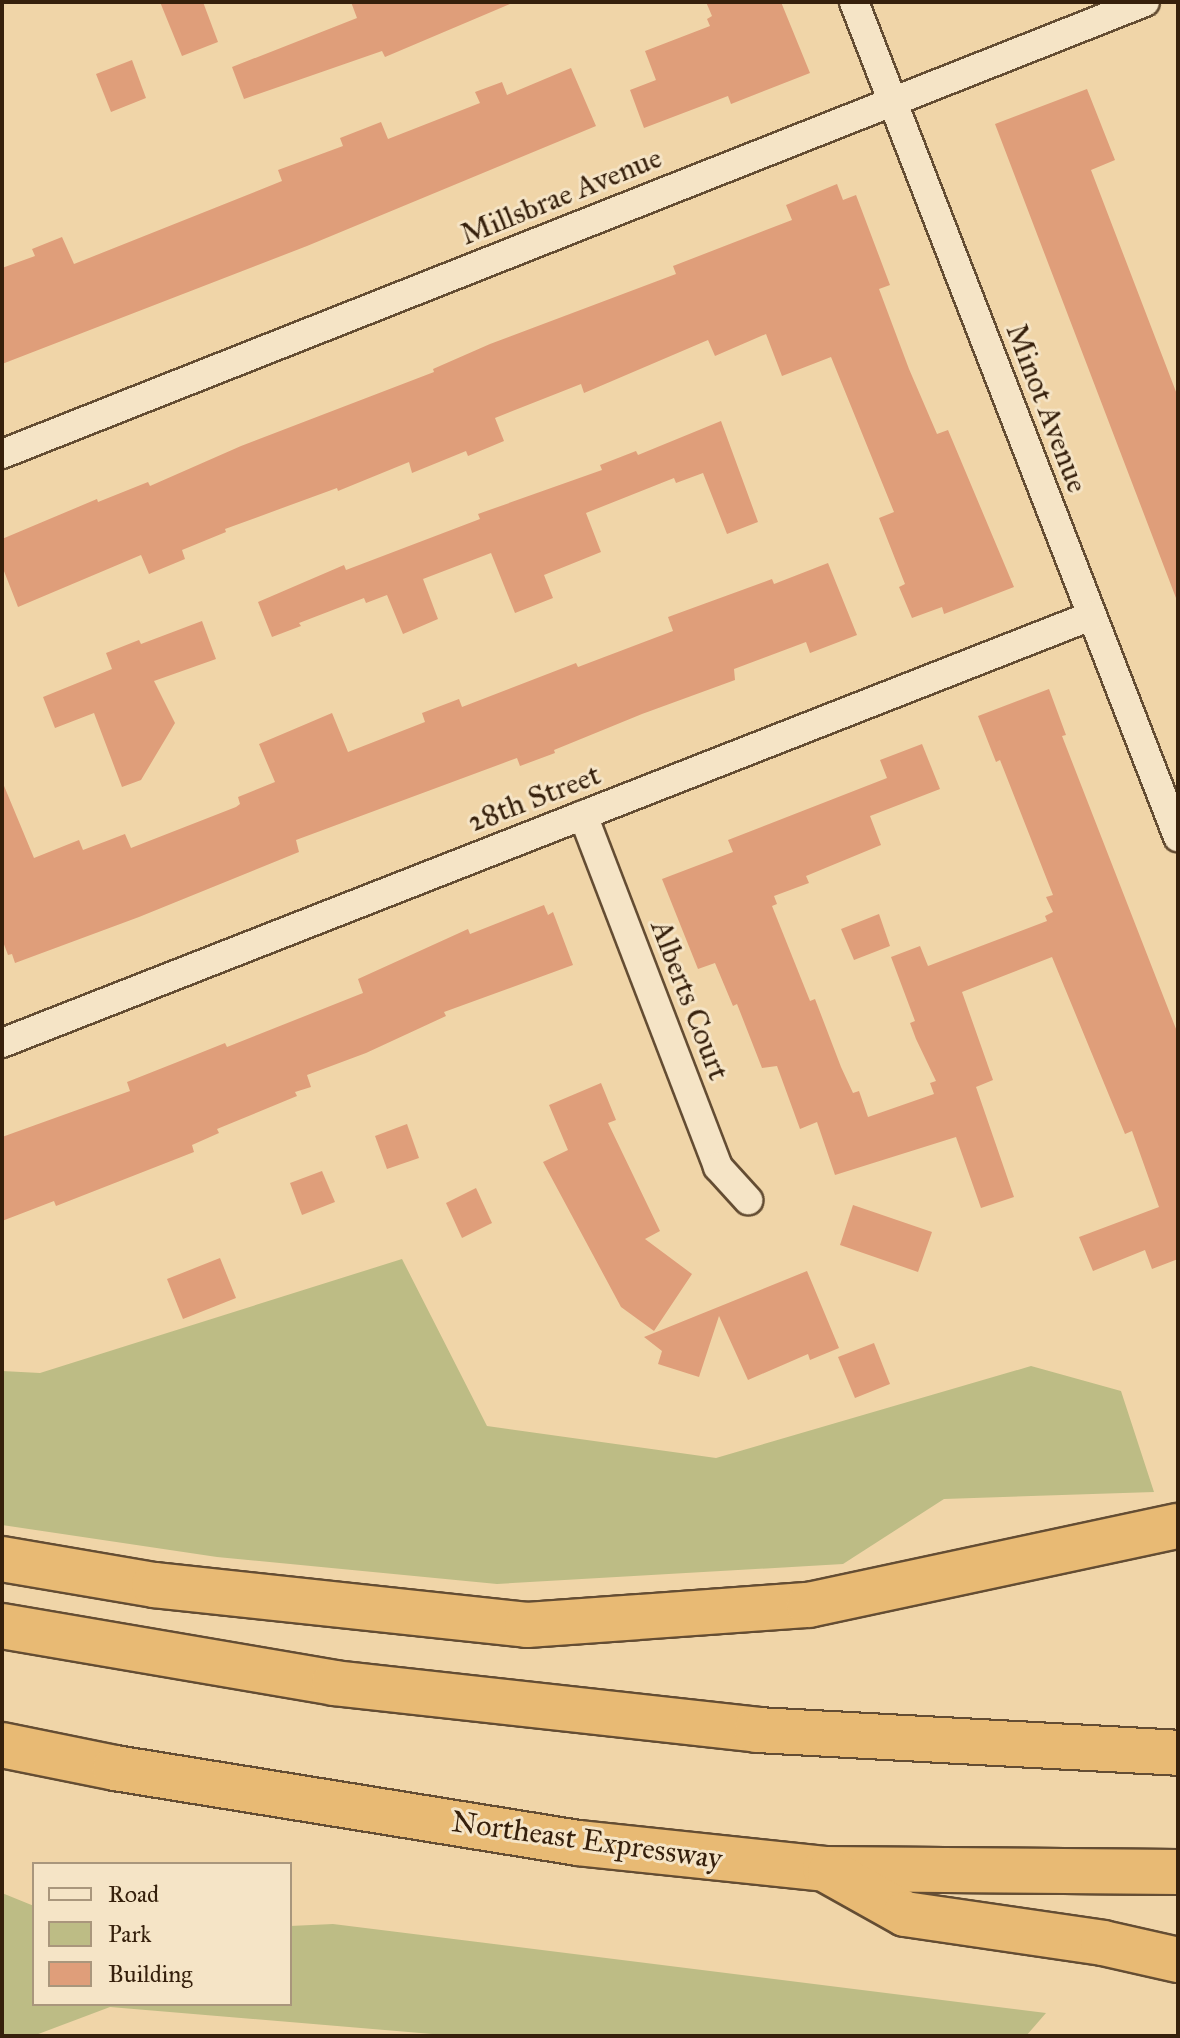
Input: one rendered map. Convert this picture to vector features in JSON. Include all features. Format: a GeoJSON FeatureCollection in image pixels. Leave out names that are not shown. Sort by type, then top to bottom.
{"type":"FeatureCollection","features":[{"type":"Feature","properties":{"kind":"highway"},"geometry":{"type":"LineString","coordinates":[[2,1559],[154,1585],[527,1625],[809,1605],[1178,1526]]}},
{"type":"Feature","properties":{"kind":"highway"},"geometry":{"type":"LineString","coordinates":[[2,1626],[334,1683],[757,1730],[1178,1753]]}},
{"type":"Feature","properties":{"kind":"highway","name":"Northeast Expressway"},"geometry":{"type":"LineString","coordinates":[[2,1745],[115,1768],[578,1843],[825,1869],[1178,1872]]}},
{"type":"Feature","properties":{"kind":"highway"},"geometry":{"type":"LineString","coordinates":[[825,1869],[905,1914],[1103,1943],[1178,1960]]}},
{"type":"Feature","properties":{"kind":"street","name":"Minot Avenue"},"geometry":{"type":"LineString","coordinates":[[854,2],[1178,837]]}},
{"type":"Feature","properties":{"kind":"street","name":"Millsbrae Avenue"},"geometry":{"type":"LineString","coordinates":[[2,454],[1145,2]]}},
{"type":"Feature","properties":{"kind":"street","name":"28th Street"},"geometry":{"type":"LineString","coordinates":[[2,1043],[1091,616]]}},
{"type":"Feature","properties":{"kind":"street","name":"Alberts Court"},"geometry":{"type":"LineString","coordinates":[[583,815],[718,1167],[748,1200]]}},
{"type":"Feature","properties":{"kind":"green space"},"geometry":{"type":"Polygon","coordinates":[[[402,1259],[487,1426],[716,1458],[1031,1366],[1121,1391],[1154,1492],[944,1499],[843,1564],[497,1584],[217,1557],[2,1525],[2,1371],[40,1373],[402,1259]]]}},
{"type":"Feature","properties":{"kind":"green space"},"geometry":{"type":"Polygon","coordinates":[[[2,1893],[32,1905],[32,2006],[292,2006],[292,1926],[333,1924],[1046,2013],[1026,2036],[456,2036],[110,2007],[33,2036],[2,2036],[2,1893]]]}},
{"type":"Feature","properties":{"kind":"building"},"geometry":{"type":"Polygon","coordinates":[[[160,2],[203,2],[218,42],[182,56],[160,2]]]}},
{"type":"Feature","properties":{"kind":"building"},"geometry":{"type":"Polygon","coordinates":[[[351,2],[510,4],[385,57],[382,51],[244,99],[232,67],[357,18],[351,2]]]}},
{"type":"Feature","properties":{"kind":"building"},"geometry":{"type":"Polygon","coordinates":[[[706,2],[781,2],[810,73],[731,104],[728,96],[644,128],[630,90],[656,80],[645,51],[710,26],[707,19],[712,16],[706,2]]]}},
{"type":"Feature","properties":{"kind":"building"},"geometry":{"type":"Polygon","coordinates":[[[132,60],[146,98],[111,112],[96,74],[132,60]]]}},
{"type":"Feature","properties":{"kind":"building"},"geometry":{"type":"Polygon","coordinates":[[[571,68],[596,126],[307,246],[2,364],[2,268],[35,256],[32,249],[62,237],[74,264],[282,181],[278,170],[343,146],[340,138],[381,122],[388,139],[480,103],[475,92],[502,82],[507,95],[571,68]]]}},
{"type":"Feature","properties":{"kind":"building"},"geometry":{"type":"Polygon","coordinates":[[[1087,89],[1115,160],[1091,170],[1178,397],[1176,598],[995,124],[1087,89]]]}},
{"type":"Feature","properties":{"kind":"building"},"geometry":{"type":"Polygon","coordinates":[[[837,184],[843,200],[856,195],[890,285],[879,289],[909,369],[937,434],[948,430],[1014,587],[944,614],[942,607],[912,618],[899,587],[905,584],[879,518],[894,512],[831,357],[782,376],[766,334],[715,356],[708,340],[584,393],[581,384],[495,418],[504,441],[468,456],[466,451],[412,473],[409,462],[338,491],[337,488],[225,529],[226,532],[182,550],[185,559],[149,574],[141,555],[18,607],[2,566],[2,539],[97,499],[98,502],[148,482],[150,486],[241,446],[434,372],[433,369],[490,344],[676,274],[673,266],[792,220],[786,205],[837,184]]]}},
{"type":"Feature","properties":{"kind":"building"},"geometry":{"type":"Polygon","coordinates":[[[721,421],[758,522],[727,534],[703,473],[676,483],[674,478],[586,513],[601,552],[544,575],[553,598],[515,613],[491,553],[423,579],[438,619],[403,634],[387,595],[366,603],[364,598],[272,637],[258,602],[344,565],[346,570],[480,519],[478,514],[602,470],[600,465],[636,451],[638,455],[721,421]]]}},
{"type":"Feature","properties":{"kind":"building"},"geometry":{"type":"Polygon","coordinates":[[[828,563],[857,635],[810,653],[806,642],[734,669],[735,680],[642,714],[554,750],[555,753],[520,766],[517,758],[296,840],[299,852],[139,917],[15,963],[12,954],[8,955],[2,939],[2,781],[34,858],[79,840],[83,850],[125,834],[131,848],[236,807],[240,804],[238,797],[275,782],[259,744],[332,713],[348,752],[425,722],[422,713],[459,699],[462,707],[576,663],[578,667],[673,631],[668,617],[772,579],[774,584],[828,563]]]}},
{"type":"Feature","properties":{"kind":"building"},"geometry":{"type":"Polygon","coordinates":[[[202,621],[216,659],[154,681],[175,723],[141,780],[122,787],[94,713],[55,728],[43,697],[112,669],[106,653],[139,640],[141,644],[202,621]]]}},
{"type":"Feature","properties":{"kind":"building"},"geometry":{"type":"Polygon","coordinates":[[[1049,689],[1066,735],[1062,736],[1178,1034],[1178,1259],[1152,1269],[1145,1250],[1093,1271],[1079,1237],[1159,1207],[1132,1131],[1125,1134],[1052,957],[962,992],[993,1080],[976,1087],[1014,1197],[981,1208],[956,1137],[835,1175],[817,1122],[800,1129],[777,1066],[762,1068],[737,1004],[733,1006],[715,963],[698,969],[662,879],[733,852],[728,840],[887,778],[880,760],[922,744],[940,789],[870,816],[881,845],[806,876],[809,883],[774,896],[777,904],[772,906],[810,1001],[815,999],[841,1067],[853,1093],[859,1091],[868,1117],[934,1094],[930,1083],[936,1081],[910,1023],[915,1021],[891,957],[920,946],[928,966],[1047,921],[1045,916],[1053,912],[1046,897],[1053,895],[1000,760],[996,762],[978,716],[1049,689]]]}},
{"type":"Feature","properties":{"kind":"building"},"geometry":{"type":"Polygon","coordinates":[[[544,905],[548,915],[553,912],[573,965],[444,1012],[446,1016],[366,1053],[307,1075],[311,1087],[295,1092],[297,1096],[217,1129],[219,1133],[192,1145],[194,1152],[56,1206],[54,1201],[2,1221],[2,1137],[130,1091],[127,1082],[225,1043],[227,1047],[363,993],[358,979],[468,929],[470,934],[544,905]]]}},
{"type":"Feature","properties":{"kind":"building"},"geometry":{"type":"Polygon","coordinates":[[[879,914],[890,946],[854,960],[841,929],[879,914]]]}},
{"type":"Feature","properties":{"kind":"building"},"geometry":{"type":"Polygon","coordinates":[[[601,1083],[616,1120],[608,1123],[660,1231],[645,1239],[692,1274],[654,1331],[621,1307],[543,1162],[568,1150],[549,1105],[601,1083]]]}},
{"type":"Feature","properties":{"kind":"building"},"geometry":{"type":"Polygon","coordinates":[[[407,1124],[419,1158],[387,1169],[375,1136],[407,1124]]]}},
{"type":"Feature","properties":{"kind":"building"},"geometry":{"type":"Polygon","coordinates":[[[322,1171],[335,1202],[302,1215],[290,1183],[322,1171]]]}},
{"type":"Feature","properties":{"kind":"building"},"geometry":{"type":"Polygon","coordinates":[[[476,1188],[492,1223],[462,1238],[446,1203],[476,1188]]]}},
{"type":"Feature","properties":{"kind":"building"},"geometry":{"type":"Polygon","coordinates":[[[853,1205],[932,1232],[918,1272],[840,1245],[853,1205]]]}},
{"type":"Feature","properties":{"kind":"building"},"geometry":{"type":"Polygon","coordinates":[[[220,1258],[236,1298],[183,1319],[167,1279],[220,1258]]]}},
{"type":"Feature","properties":{"kind":"building"},"geometry":{"type":"Polygon","coordinates":[[[807,1271],[839,1348],[810,1360],[808,1354],[748,1380],[719,1316],[699,1377],[658,1364],[662,1351],[644,1337],[807,1271]]]}},
{"type":"Feature","properties":{"kind":"building"},"geometry":{"type":"Polygon","coordinates":[[[874,1343],[890,1384],[855,1398],[838,1357],[874,1343]]]}}]}
